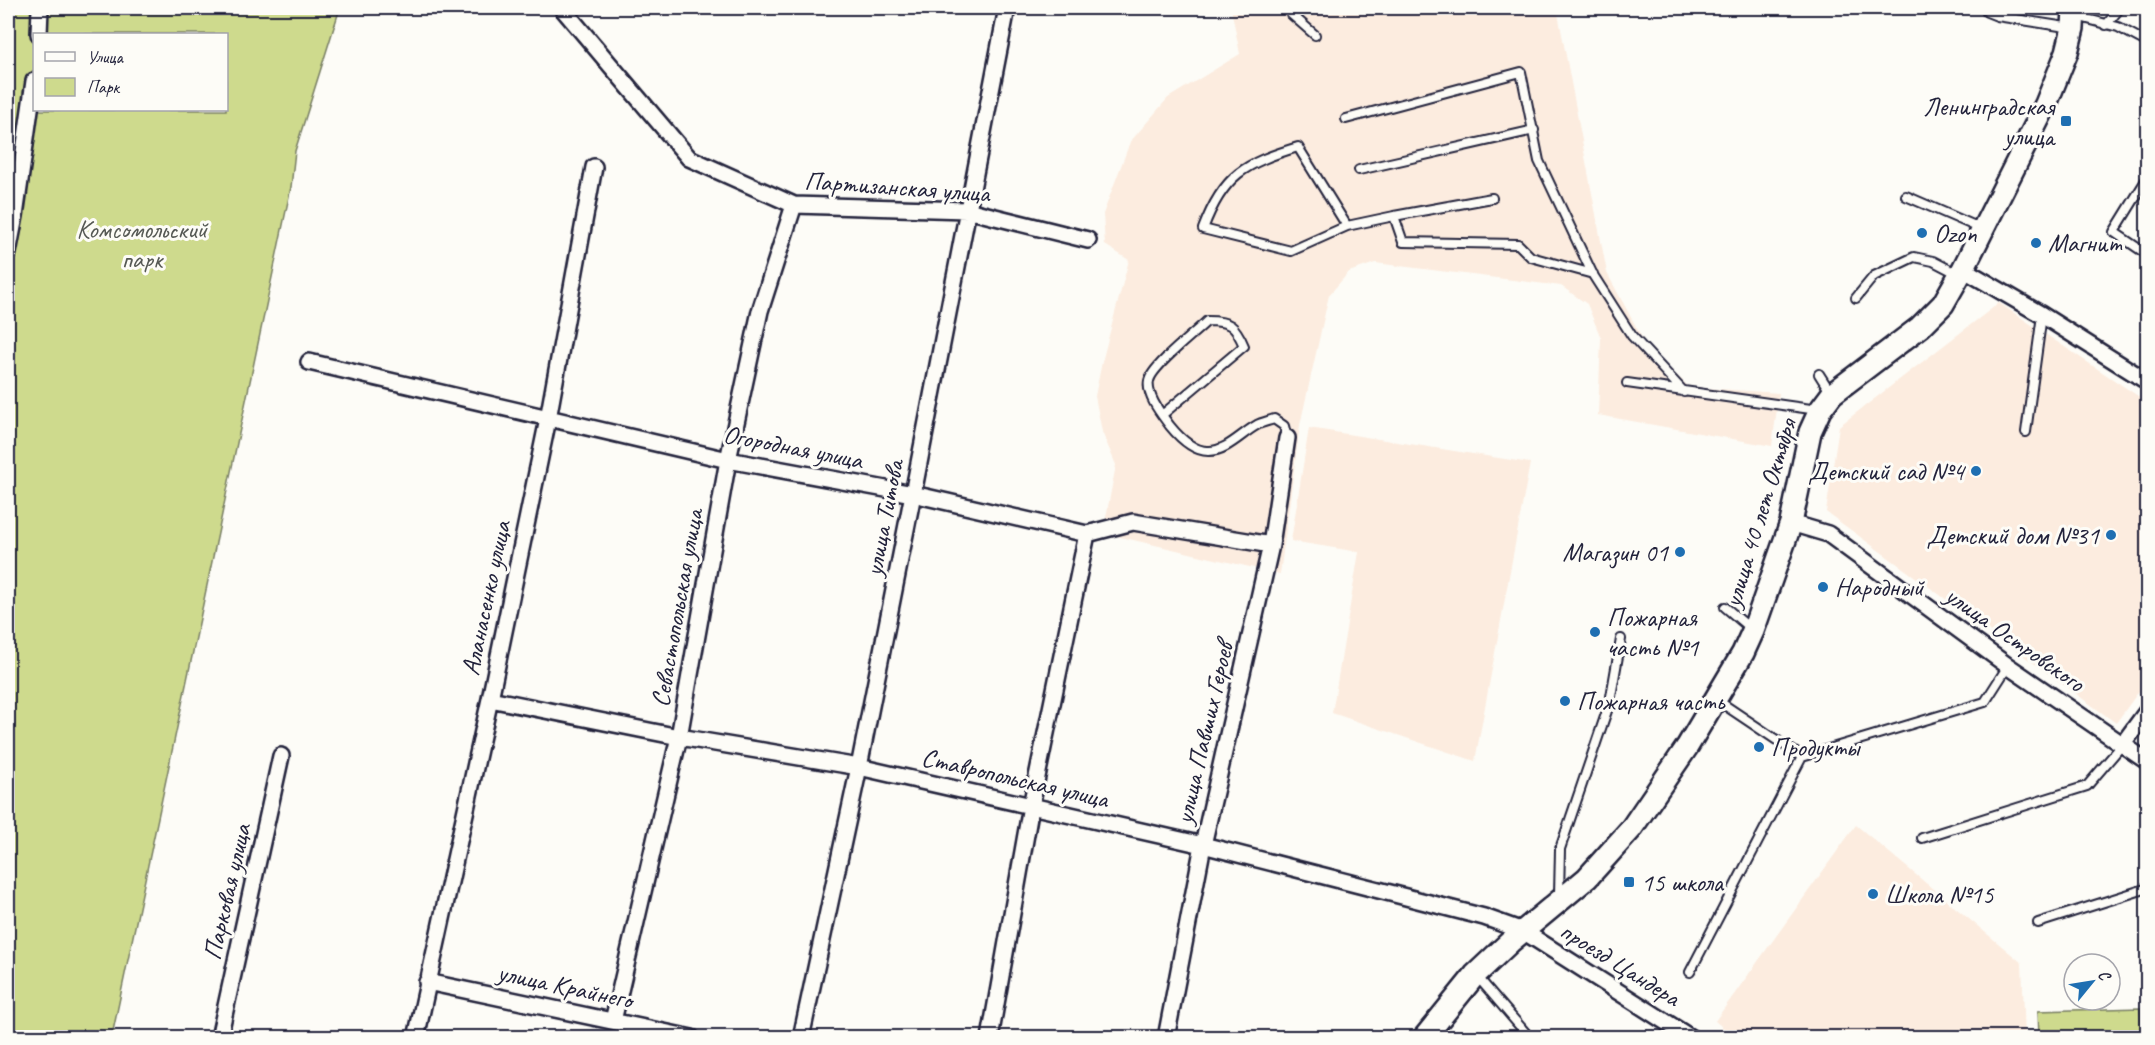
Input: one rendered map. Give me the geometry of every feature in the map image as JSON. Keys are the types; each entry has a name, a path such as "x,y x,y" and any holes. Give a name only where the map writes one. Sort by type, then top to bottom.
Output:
{"main road":[{"path":"1826,402 1920,327 1942,304 1961,272 2046,104 2067,52 2074,17"},
{"name":"улица 40 лет Октября","path":"1424,1038 1475,975 1523,931 1587,878 1631,829 1687,747 1743,653 1753,631 1791,523 1810,432 1826,402"}],"street":[{"path":"39,33 40,8"},
{"name":"Партизанская улица","path":"562,8 689,158 794,205 967,210 1088,240"},
{"name":"улица Титова","path":"801,1038 914,494 1007,8"},
{"path":"8,253 33,88"},
{"name":"Аланасенко улица","path":"416,1038 548,419 594,167"},
{"name":"Севастопольская улица","path":"613,1021 679,737 728,460 760,311 794,205"},
{"path":"1961,272 2042,315 2148,382"},
{"name":"Огородная улица","path":"309,362 728,460 914,494 1087,534 1133,522 1271,545"},
{"name":"улица Павших Героев","path":"1166,1038 1203,845 1271,545 1287,438"},
{"name":"улица Островского","path":"1791,523 1828,534 2008,666 2148,762"},
{"path":"990,1038 1031,806 1087,534"},
{"name":"Ставропольская улица","path":"490,699 679,737 859,767 1203,845 1484,917 1523,931"},
{"path":"2123,744 2148,710"},
{"name":"Парковая улица","path":"219,1038 281,756"},
{"name":"проезд Цандера","path":"1523,931 1691,1038"},
{"name":"улица Крайнего","path":"428,982 692,1038"}],"lane":[{"path":"1289,8 1291,14 1315,35"},
{"path":"1988,8 1987,12 1997,16 2074,17 2118,27 2148,43"},
{"path":"2106,25 2120,8"},
{"path":"1346,119 1521,72 1539,161 1593,274 1632,336 1684,392"},
{"path":"1359,170 1534,130"},
{"path":"1347,226 1298,147 1250,165 1227,182 1212,204 1203,228 1292,251 1347,226 1492,198"},
{"path":"2148,177 2114,232 2148,255"},
{"path":"1906,196 1983,229"},
{"path":"1394,216 1403,242 1518,244 1531,257 1593,274"},
{"path":"1856,298 1874,276 1914,257 1961,272"},
{"path":"2026,432 2042,315"},
{"path":"1162,415 1244,346 1238,331 1226,321 1207,321 1155,369 1149,382 1153,399 1162,415 1175,432 1193,447 1209,451 1222,448 1258,424 1274,419 1284,426 1287,438"},
{"path":"1627,383 1684,392 1826,402 1819,374"},
{"path":"1725,607 1753,631"},
{"path":"1559,902 1560,849 1610,702 1621,639"},
{"path":"1690,972 1802,757 1985,702 2008,666"},
{"path":"1716,699 1802,757"},
{"path":"1922,838 2087,786 2123,744"},
{"path":"2038,923 2148,888"},
{"path":"1475,975 1530,1038"}],"shaded area":[{"path":"1231,8 1557,8 1607,273 1647,347 1689,387 1779,393 1772,446 1598,415 1601,338 1587,304 1561,286 1375,263 1349,272 1329,295 1300,425 1280,574 1103,533 1116,465 1102,432 1095,396 1129,260 1105,245 1103,214 1130,142 1168,98 1240,54"},
{"name":"Детский сад №4","path":"1999,303 2147,402 2147,680 2116,723 1826,512 1839,426"},
{"path":"1309,428 1530,463 1475,761 1332,713 1359,552 1291,541"},
{"name":"Школа №15","path":"1856,825 2022,963 2025,1037 1734,1037 1715,1021"}],"green space":[{"name":"Комсомольский парк","path":"8,8 340,8 295,151 291,187 113,1031 119,1037 8,1037"},
{"path":"2140,1008 2142,1037 2039,1037 2038,1011 2122,1012 2122,1009"}],"place":[{"name":"Ленинградская улица","path":"2066,121"},
{"name":"Ozon","path":"1922,233"},
{"name":"Магнит","path":"2036,243"},
{"name":"Детский сад №4","path":"1976,471"},
{"name":"Детский дом №31","path":"2111,535"},
{"name":"Магазин 01","path":"1680,552"},
{"name":"Народный","path":"1823,587"},
{"name":"Пожарная часть №1","path":"1595,632"},
{"name":"Пожарная часть","path":"1565,701"},
{"name":"Продукты","path":"1759,747"},
{"name":"15 школа","path":"1629,882"},
{"name":"Школа №15","path":"1873,894"}]}
